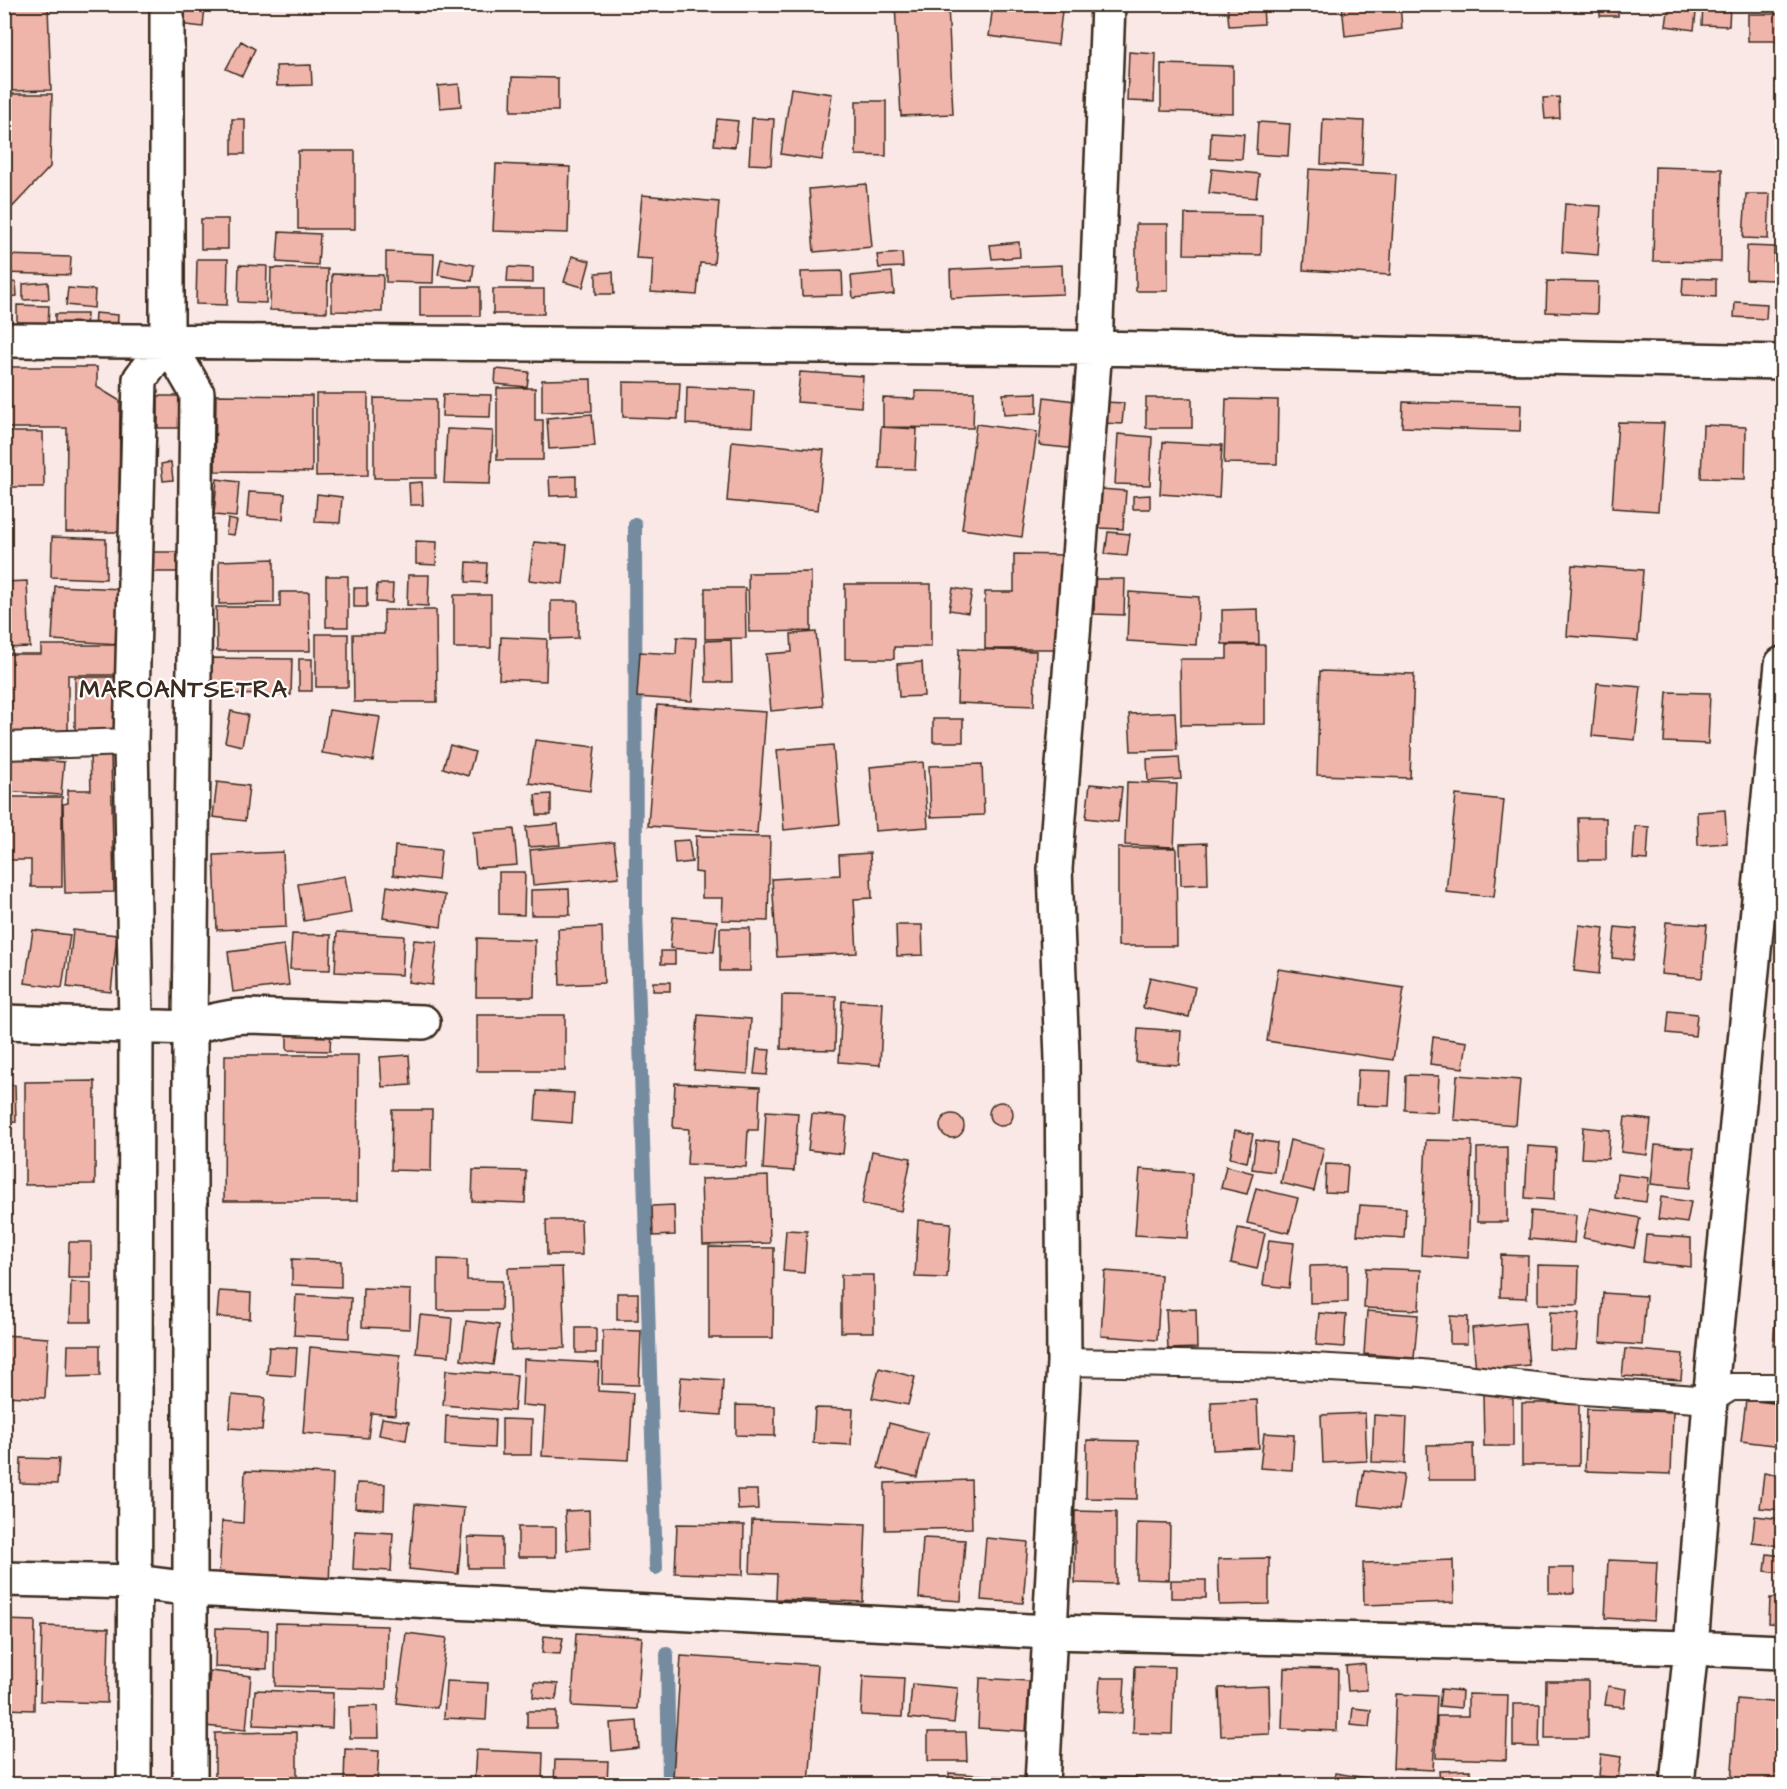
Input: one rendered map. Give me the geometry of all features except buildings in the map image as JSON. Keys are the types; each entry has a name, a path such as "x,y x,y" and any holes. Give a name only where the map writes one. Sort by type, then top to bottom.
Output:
{"street":[{"path":"168,4 167,341 197,393 190,1028 190,1785"},
{"path":"1042,1785 1064,1362 1062,1059 1054,869 1095,348 1108,4"},
{"path":"4,340 1095,348 1782,362"},
{"path":"134,1785 136,1025 131,742 140,379 167,341"},
{"path":"1677,1785 1692,1648 1710,1400 1782,664"},
{"path":"4,1022 190,1028 233,1016 423,1022"},
{"path":"4,1580 136,1582 191,1589 1050,1632 1782,1652"}],"lane":[{"path":"4,746 131,742"},
{"path":"1064,1362 1294,1366 1421,1372 1569,1390 1710,1400 1731,1387 1741,1385 1782,1387"}],"waterway":[{"path":"635,524 636,909 656,1568"},
{"path":"667,1654 669,1784"}],"district":[{"name":"MAROANTSETRA","path":"184,690"}]}
